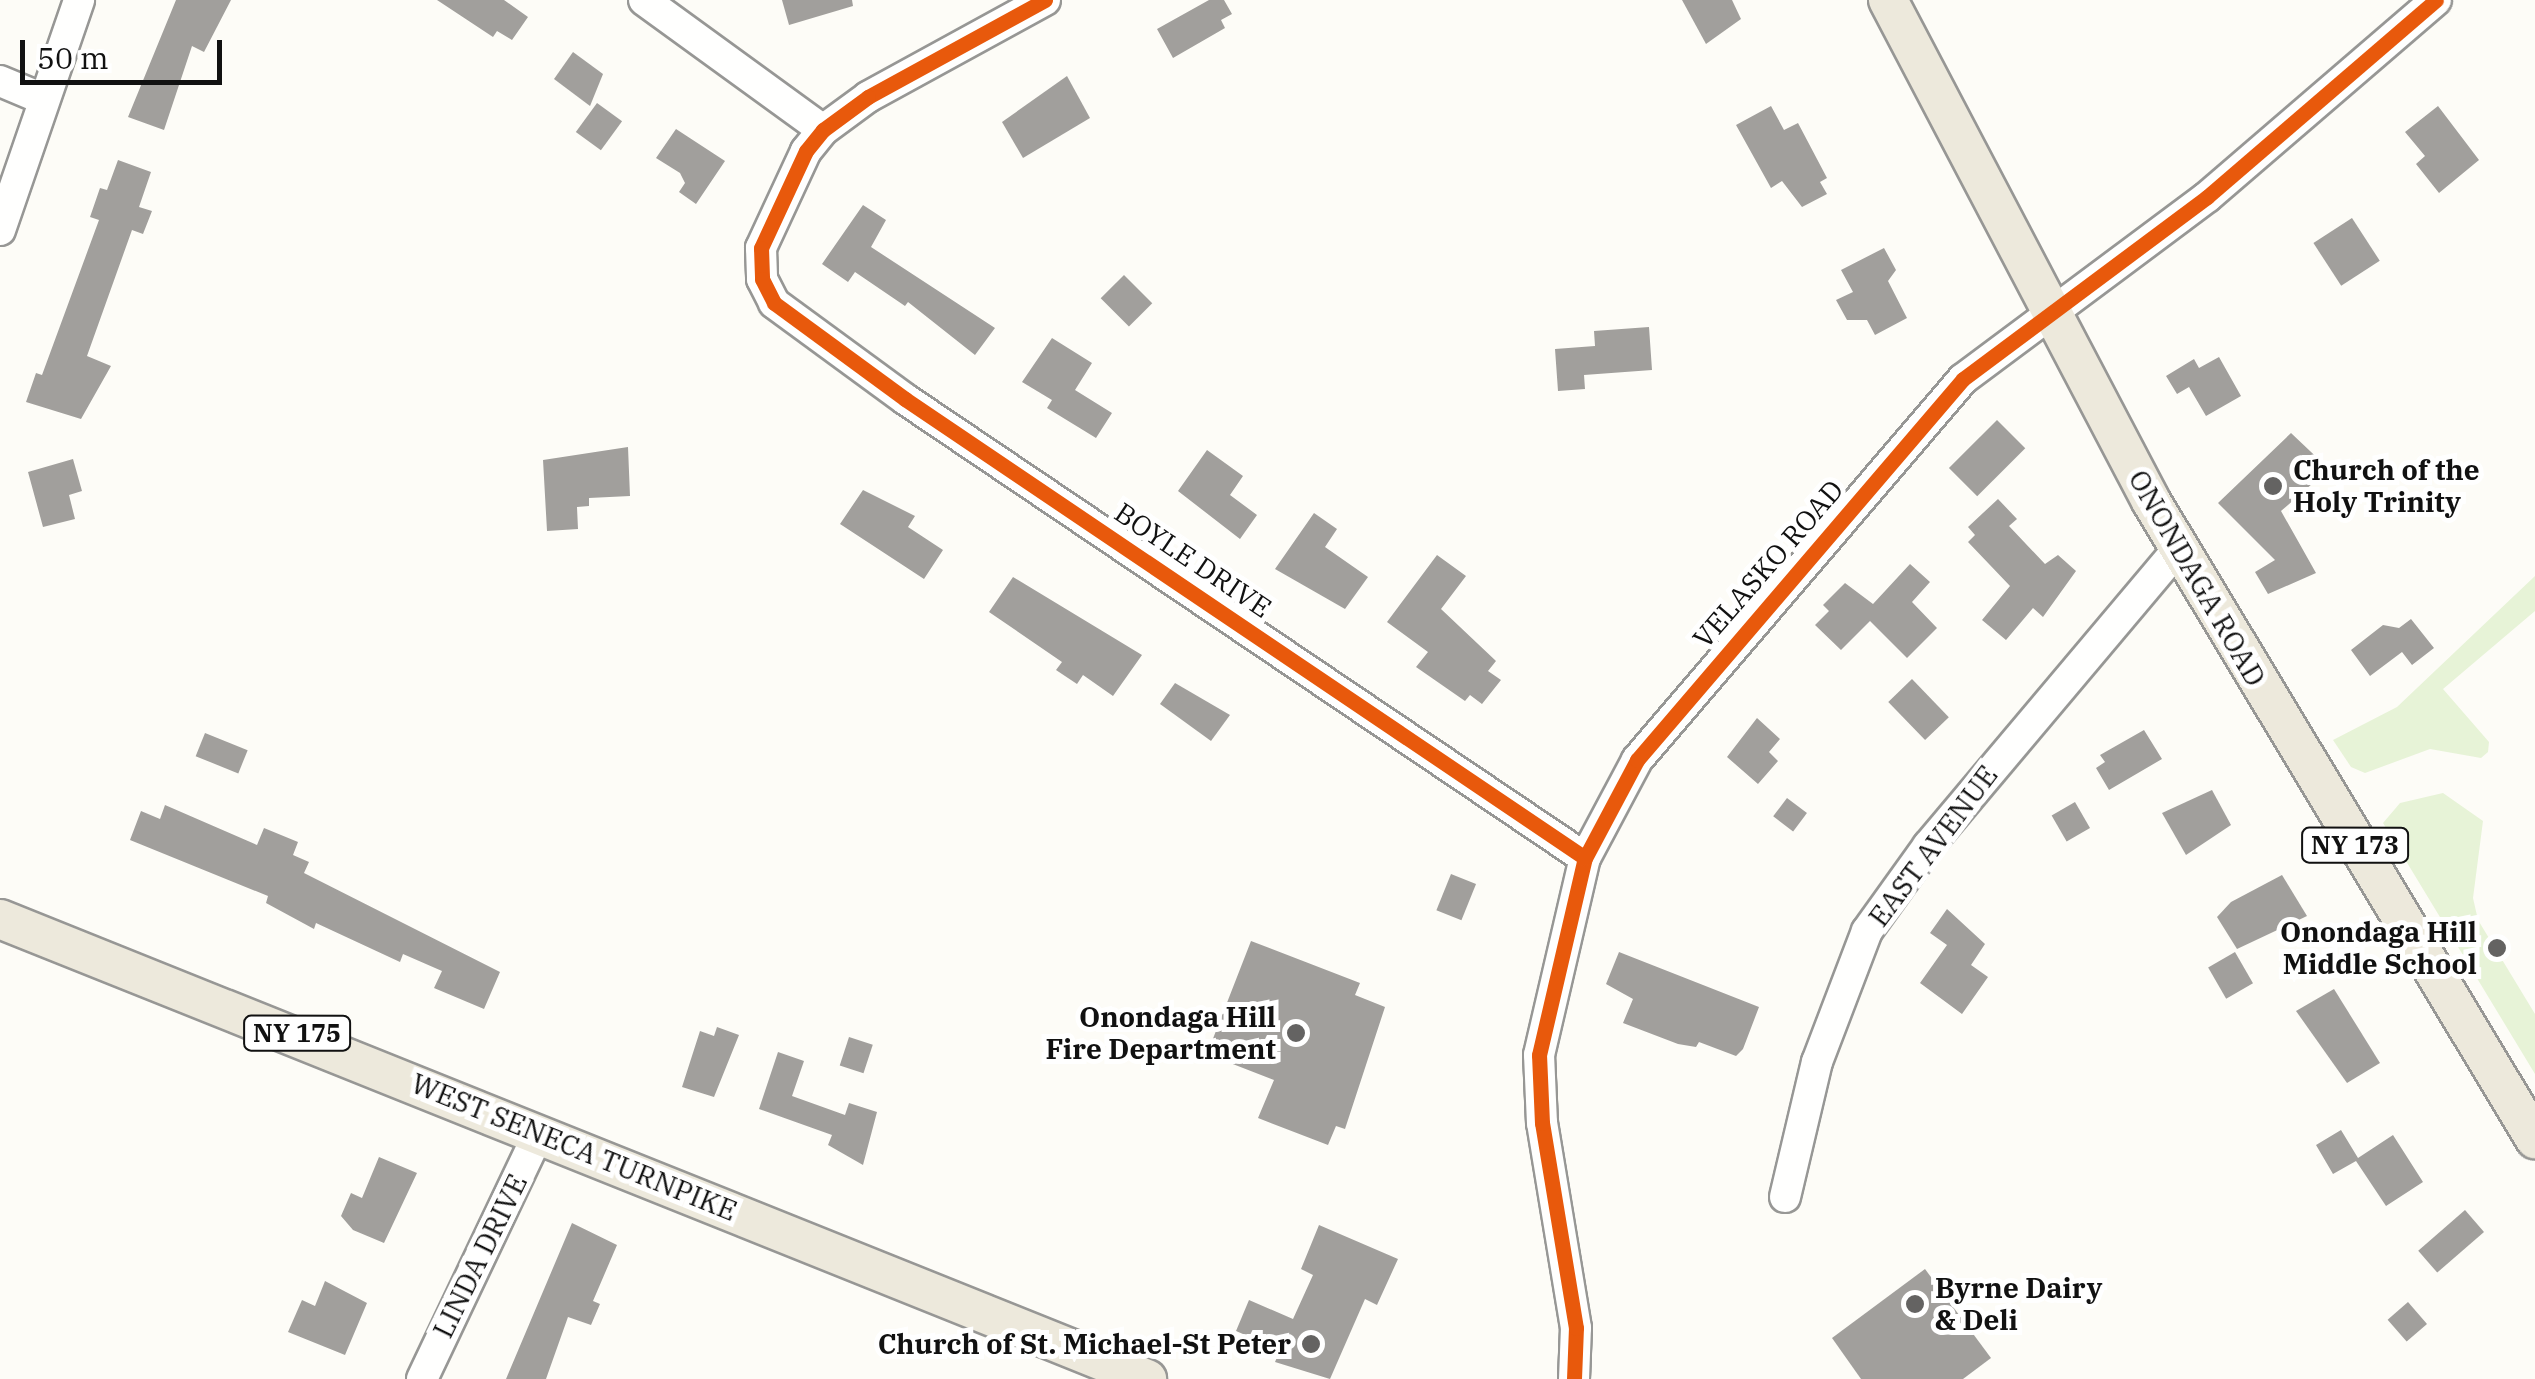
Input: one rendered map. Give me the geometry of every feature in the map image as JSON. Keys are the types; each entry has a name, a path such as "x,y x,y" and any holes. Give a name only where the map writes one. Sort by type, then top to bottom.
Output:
{"main road":[{"name":"ONONDAGA ROAD","path":"1888,0 2179,548 2535,1139"},
{"name":"WEST SENECA TURNPIKE","path":"0,918 1147,1379"}],"street":[{"path":"0,230 42,99 80,0"},
{"path":"644,0 824,130 868,96 1045,0"},
{"name":"VELASKO ROAD","path":"1574,1379 1576,1328 1542,1123 1538,1056 1585,858 1638,760 1727,649 1963,379 2055,316 2208,196 2436,0"},
{"path":"0,81 42,99"},
{"name":"BOYLE DRIVE","path":"824,130 806,151 761,248 762,280 774,303 905,400 1585,858"},
{"name":"EAST AVENUE","path":"1785,1197 1830,1018 1867,931 1928,846 2179,548"},
{"name":"LINDA DRIVE","path":"422,1379 538,1133"}],"green space":[{"path":"2535,576 2535,611 2443,689 2489,742 2488,752 2481,758 2430,749 2365,773 2351,767 2333,740 2397,707"},
{"path":"2443,793 2483,821 2473,898 2478,920 2535,1014 2535,1074 2383,823 2400,803"}],"building":[{"path":"176,0 231,0 204,52 192,46 164,130 128,117"},
{"path":"437,0 504,0 528,17 512,40 497,31 493,37"},
{"path":"782,0 852,0 853,6 789,25"},
{"path":"1209,0 1224,0 1232,14 1221,20 1225,28 1173,58 1157,29"},
{"path":"1682,0 1732,0 1741,19 1706,44"},
{"path":"573,52 603,74 590,106 554,79"},
{"path":"1067,76 1090,118 1023,158 1002,122"},
{"path":"597,103 622,121 601,150 576,132"},
{"path":"1771,106 1784,130 1798,123 1827,178 1820,182 1827,194 1802,207 1782,181 1771,188 1736,125"},
{"path":"2438,106 2479,160 2439,193 2416,164 2425,156 2405,132"},
{"path":"676,129 725,161 696,204 679,192 685,183 680,173 656,158"},
{"path":"118,160 151,172 139,207 152,211 143,234 132,230 87,356 111,366 81,419 26,402 36,373 42,375 99,220 90,217 100,188 107,190"},
{"path":"863,205 886,220 871,247 995,328 975,355 908,302 905,306 855,272 848,282 822,264"},
{"path":"2352,218 2380,261 2341,286 2313,243"},
{"path":"1884,248 1896,270 1888,281 1907,318 1875,335 1867,320 1847,320 1836,300 1853,292 1841,270"},
{"path":"1124,275 1152,303 1129,327 1101,298"},
{"path":"1649,327 1652,370 1584,375 1585,389 1558,391 1555,349 1595,346 1594,331"},
{"path":"1052,338 1092,363 1075,390 1112,413 1096,438 1047,408 1052,400 1022,382"},
{"path":"2219,357 2241,396 2206,416 2189,387 2177,394 2166,376 2194,359 2199,368"},
{"path":"1997,420 2025,448 1977,496 1949,468"},
{"name":"Church of the Holy Trinity","path":"2291,433 2329,469 2281,511 2316,573 2268,594 2255,572 2275,560 2218,503"},
{"path":"628,447 630,496 589,498 589,506 577,507 578,529 547,531 543,460"},
{"path":"1207,450 1243,476 1230,495 1257,515 1240,539 1178,491"},
{"path":"73,459 82,491 69,495 75,519 43,527 28,472"},
{"path":"863,490 915,516 908,527 943,550 924,579 840,524"},
{"path":"1998,499 2017,519 2009,526 2045,564 2058,555 2076,571 2043,617 2033,608 2006,640 1982,620 2010,586 1968,542 1975,535 1968,527"},
{"path":"1314,513 1337,529 1325,547 1368,577 1345,609 1275,569"},
{"path":"1437,555 1466,576 1441,609 1496,661 1488,671 1501,680 1482,704 1470,695 1465,701 1416,667 1428,652 1387,622"},
{"path":"1910,564 1930,582 1912,602 1937,628 1907,658 1870,621 1841,650 1815,625 1829,611 1823,605 1845,583 1873,604"},
{"path":"1013,577 1142,655 1113,696 1083,675 1077,684 1056,670 1062,662 989,612"},
{"path":"2411,619 2434,648 2412,665 2402,652 2370,676 2351,650 2383,625 2399,628"},
{"path":"1912,679 1949,717 1925,740 1888,702"},
{"path":"1175,683 1230,715 1211,741 1160,704"},
{"path":"1757,718 1780,739 1769,752 1778,761 1758,784 1727,757"},
{"path":"2144,730 2162,759 2109,790 2096,768 2105,762 2100,755"},
{"path":"205,733 248,750 238,773 196,756"},
{"path":"2212,790 2231,825 2186,855 2162,813"},
{"path":"1787,798 1807,813 1793,831 1773,816"},
{"path":"2075,802 2090,828 2067,841 2052,816"},
{"path":"165,805 257,845 264,828 298,842 293,855 309,862 304,873 500,972 484,1009 434,988 442,971 403,954 400,962 316,923 314,929 266,903 268,896 130,840 141,811 160,819"},
{"path":"1451,874 1476,884 1461,920 1436,910"},
{"path":"2282,875 2307,916 2237,949 2217,917 2231,902"},
{"path":"1947,909 1985,944 1971,965 1988,977 1962,1014 1920,983 1947,945 1930,933"},
{"path":"1251,941 1360,983 1355,995 1385,1007 1345,1129 1336,1126 1328,1145 1258,1118 1274,1080 1207,1054"},
{"path":"1619,952 1759,1007 1743,1049 1736,1056 1699,1042 1696,1047 1678,1044 1623,1023 1633,999 1606,984"},
{"path":"2235,952 2253,983 2226,999 2208,968"},
{"path":"2334,989 2380,1063 2347,1083 2296,1011"},
{"path":"717,1027 739,1035 714,1097 682,1087 700,1031 714,1036"},
{"path":"849,1037 873,1045 864,1073 840,1066"},
{"path":"778,1052 804,1061 792,1096 845,1115 849,1103 877,1112 863,1165 828,1145 832,1135 759,1109"},
{"path":"2341,1130 2358,1158 2393,1135 2423,1182 2386,1206 2356,1161 2333,1174 2316,1145"},
{"path":"379,1157 417,1173 384,1243 353,1230 341,1216 351,1193 362,1198"},
{"path":"2465,1210 2484,1232 2437,1273 2418,1251"},
{"path":"572,1223 617,1245 593,1301 600,1304 591,1325 568,1317 546,1379 506,1379"},
{"path":"1319,1225 1398,1259 1377,1305 1365,1299 1330,1379 1275,1362 1280,1350 1236,1331 1249,1300 1293,1319 1313,1275 1301,1269"},
{"name":"Byrne Dairy & Deli","path":"1925,1269 1991,1358 1963,1379 1861,1379 1832,1338"},
{"path":"325,1281 367,1303 345,1355 288,1332 302,1300 315,1306"},
{"path":"2408,1302 2427,1324 2407,1342 2388,1320"}],"cycle path":[{"path":"1045,0 868,97 823,130 806,151 761,248 762,279 774,303 905,399 1585,858"},
{"path":"1574,1379 1576,1328 1542,1123 1539,1055 1585,858 1637,760 1963,379 2207,197 2436,0"}],"place":[{"name":"Church of the Holy Trinity","path":"2273,486"},
{"name":"Onondaga Hill Middle School","path":"2497,948"},
{"name":"Onondaga Hill Fire Department","path":"1296,1033"},
{"name":"Byrne Dairy & Deli","path":"1915,1304"},
{"name":"Church of St. Michael-St Peter","path":"1311,1344"}]}
